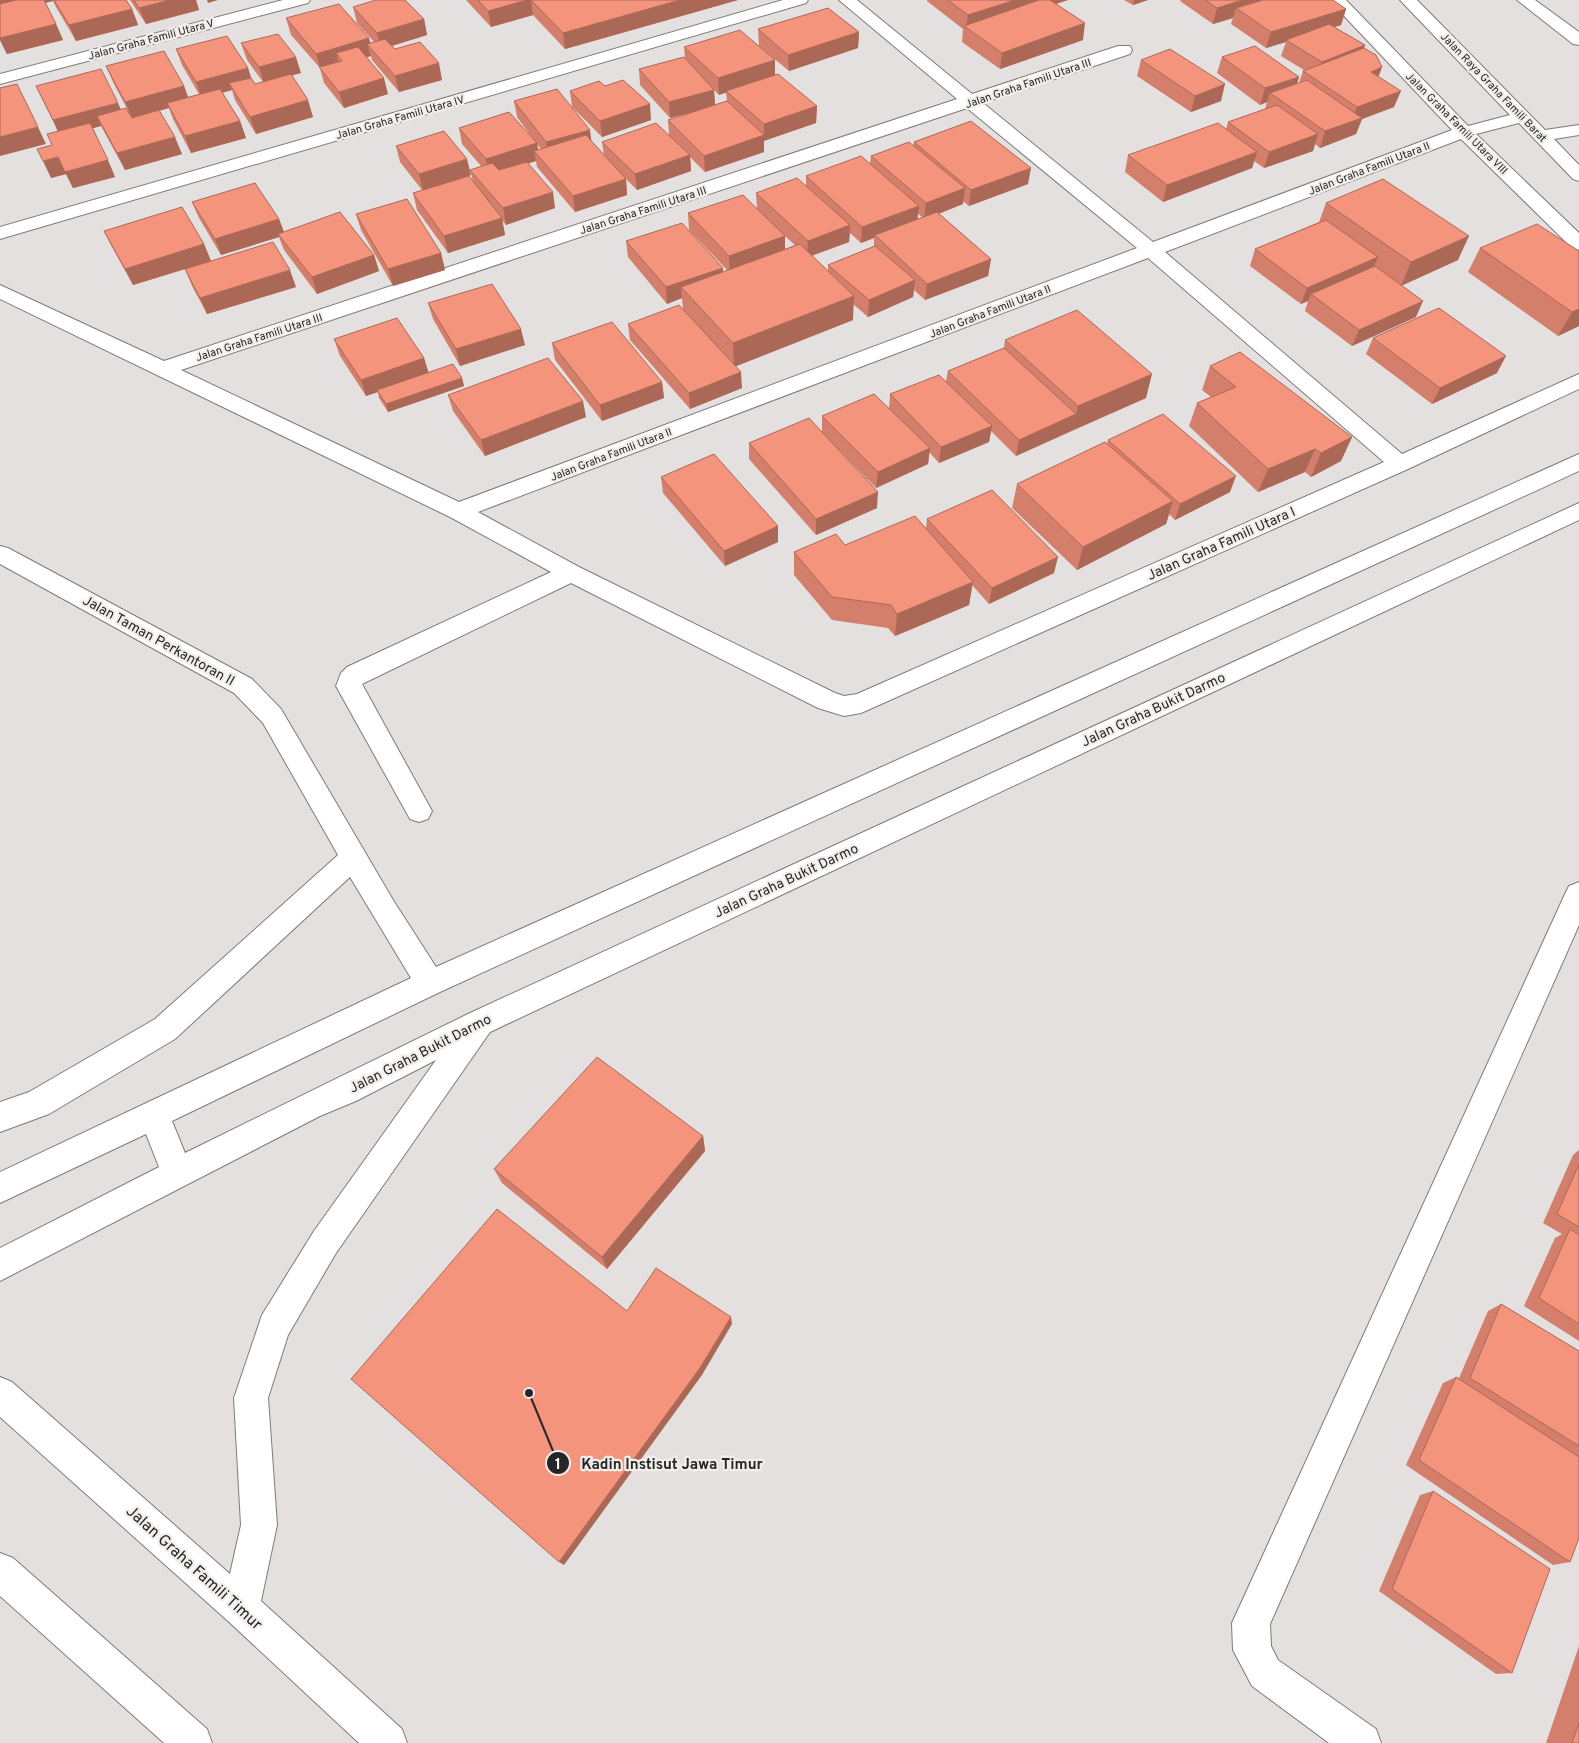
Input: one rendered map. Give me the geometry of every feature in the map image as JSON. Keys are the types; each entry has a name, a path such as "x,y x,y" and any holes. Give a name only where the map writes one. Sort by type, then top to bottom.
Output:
{"street":[{"name":"Jalan Graha Famili Utara V","path":"0,79 302,0"},
{"name":"Jalan Graha Famili Utara IV","path":"0,234 800,0"},
{"path":"847,0 1151,250 1400,464"},
{"name":"Jalan Graha Famili Utara VIII","path":"1337,0 1464,132 1579,244"},
{"name":"Jalan Raya Graha Famili Barat","path":"1408,0 1579,175"},
{"path":"1526,0 1579,40"},
{"name":"Jalan Graha Famili Utara III","path":"162,369 972,102 1124,50"},
{"name":"Jalan Graha Famili Utara II","path":"458,511 1464,132 1523,118"},
{"path":"1541,136 1579,130"},
{"path":"0,292 458,511 570,573"},
{"name":"Jalan Graha Famili Utara I","path":"570,573 827,701 844,706 861,703 1400,464 1579,381"},
{"path":"0,1188 430,984 1579,462"},
{"name":"Jalan Graha Bukit Darmo","path":"0,1265 309,1106 345,1091 480,1022 1579,511"},
{"name":"Jalan Taman Perkantoran II","path":"0,554 243,686 272,716 383,909 430,984"},
{"path":"419,811 350,686 350,680 356,674 570,573"},
{"path":"0,1116 38,1104 166,1029 354,857"},
{"path":"1362,1743 1265,1673 1252,1650 1251,1623 1579,894"},
{"path":"241,1608 259,1525 251,1398 274,1327 325,1242 480,1022"},
{"path":"154,1114 177,1173"},
{"name":"Jalan Graha Famili Timur","path":"0,1394 241,1608 388,1743"},
{"path":"0,1571 193,1743"}],"building":[{"path":"16,0 44,0 56,24 0,38 0,4"},
{"path":"54,0 126,0 132,9 69,25"},
{"path":"134,0 170,0 139,8"},
{"path":"376,0 405,0 424,19 377,33 353,7"},
{"path":"478,0 527,0 488,11"},
{"path":"531,0 680,0 563,33"},
{"path":"948,0 1015,0 968,15"},
{"path":"1039,0 1050,0 1085,23 1002,53 964,26"},
{"path":"1205,0 1243,0 1217,8"},
{"path":"1263,0 1333,0 1346,9 1271,32 1236,8"},
{"path":"339,4 369,38 316,54 286,18"},
{"path":"828,8 859,32 788,55 758,29"},
{"path":"1329,24 1365,45 1322,62 1286,40"},
{"path":"740,30 775,60 718,78 684,47"},
{"path":"278,34 296,57 259,67 241,43"},
{"path":"227,36 248,68 196,82 176,49"},
{"path":"385,39 395,49 420,42 439,63 395,76 367,44"},
{"path":"1255,46 1299,77 1265,88 1222,57"},
{"path":"358,47 384,78 339,92 319,67 342,61 336,53"},
{"path":"1364,48 1376,55 1382,67 1371,72 1401,91 1357,107 1303,71"},
{"path":"1170,49 1225,84 1195,96 1141,60"},
{"path":"164,51 184,86 125,102 106,66"},
{"path":"684,57 714,90 669,102 639,69"},
{"path":"101,69 118,103 53,120 36,86"},
{"path":"291,74 308,100 250,117 229,83 251,78 255,84"},
{"path":"778,74 817,106 764,124 726,91"},
{"path":"623,80 650,104 600,121 570,91 599,81 605,86"},
{"path":"1307,80 1362,118 1325,131 1270,93"},
{"path":"17,84 38,127 0,137 0,88"},
{"path":"220,89 240,121 185,136 167,103"},
{"path":"557,89 590,130 546,142 514,101"},
{"path":"727,101 764,135 704,156 668,120"},
{"path":"1277,105 1318,134 1269,152 1228,122"},
{"path":"126,108 132,118 159,110 175,137 117,153 97,116"},
{"path":"509,112 537,143 486,159 459,128"},
{"path":"971,121 1031,168 971,190 914,142"},
{"path":"90,123 108,160 65,172 58,157 43,161 37,149 52,145 47,134"},
{"path":"656,123 690,155 635,174 602,142"},
{"path":"1218,123 1257,152 1167,185 1128,155"},
{"path":"444,131 467,159 419,174 396,146"},
{"path":"586,135 626,179 573,196 534,151"},
{"path":"909,142 965,188 926,203 871,156"},
{"path":"861,156 919,206 862,227 806,176"},
{"path":"527,162 553,192 503,208 470,170 492,163 499,170"},
{"path":"469,176 502,218 444,236 413,193"},
{"path":"797,178 850,225 808,241 756,193"},
{"path":"1383,179 1469,236 1411,262 1326,203"},
{"path":"255,183 279,219 215,239 192,202"},
{"path":"743,195 785,236 729,256 688,213"},
{"path":"407,199 441,253 388,269 356,214"},
{"path":"182,207 204,244 125,269 104,231"},
{"path":"340,212 374,255 312,277 278,234"},
{"path":"937,212 991,259 927,284 875,235"},
{"path":"1326,220 1378,257 1307,288 1255,249"},
{"path":"682,223 723,268 666,287 626,241"},
{"path":"1537,224 1579,251 1579,309 1572,312 1480,248"},
{"path":"273,242 290,270 200,298 185,269"},
{"path":"800,244 854,296 733,343 681,287"},
{"path":"875,246 915,280 869,300 828,265"},
{"path":"1375,266 1423,301 1359,330 1311,294"},
{"path":"492,284 521,329 456,349 428,303"},
{"path":"679,305 741,372 689,393 628,324"},
{"path":"1439,308 1506,356 1440,388 1373,338"},
{"path":"1077,310 1152,374 1078,406 1005,340"},
{"path":"397,318 424,358 361,380 334,339"},
{"path":"612,322 662,382 600,405 552,343"},
{"path":"1004,348 1076,414 1019,440 948,371"},
{"path":"1240,352 1352,437 1321,453 1315,449 1268,469 1197,403 1236,387 1210,366"},
{"path":"548,358 583,401 481,440 448,395"},
{"path":"453,364 462,378 386,404 377,390"},
{"path":"939,375 992,426 941,447 890,394"},
{"path":"874,394 930,448 878,472 822,416"},
{"path":"1163,414 1236,476 1180,504 1108,440"},
{"path":"809,418 878,492 816,519 749,443"},
{"path":"1105,442 1173,501 1083,547 1017,484"},
{"path":"714,454 778,526 724,551 661,477"},
{"path":"992,490 1058,557 992,588 927,519"},
{"path":"915,516 973,582 897,614 891,605 832,597 794,552 836,534 845,545"},
{"path":"597,1057 703,1136 602,1257 494,1169"},
{"path":"1579,1164 1579,1227 1557,1214"},
{"path":"497,1209 627,1311 656,1268 731,1317 700,1368 559,1562 351,1379"},
{"path":"1570,1229 1579,1235 1579,1324 1539,1298"},
{"path":"1501,1304 1579,1351 1579,1446 1470,1378"},
{"path":"1456,1377 1579,1457 1579,1538 1570,1562 1419,1460"},
{"path":"1433,1491 1550,1569 1512,1673 1392,1589"},
{"path":"1579,1723 1579,1743 1572,1743"}],"place":[{"name":"Kadin Instisut Jawa Timur","path":"529,1393"}]}
